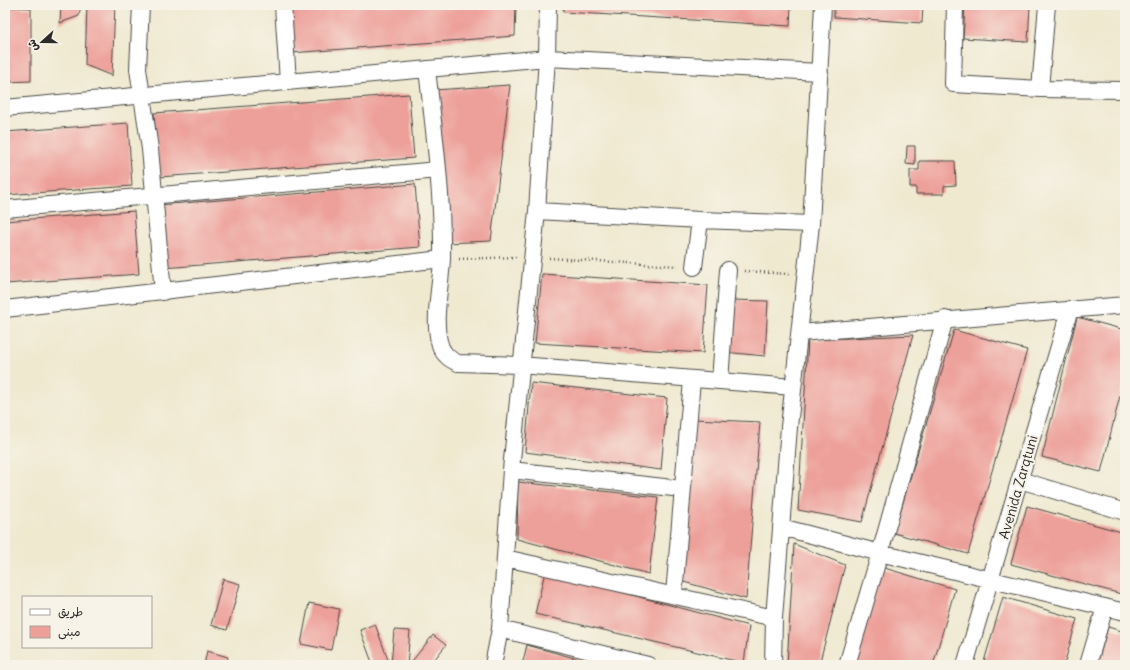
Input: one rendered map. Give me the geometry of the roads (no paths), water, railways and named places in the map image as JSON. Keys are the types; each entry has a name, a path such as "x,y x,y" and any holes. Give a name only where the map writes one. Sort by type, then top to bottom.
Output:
{"street":[{"path":"141,5 138,69 144,95 163,292"},
{"path":"283,5 288,82"},
{"path":"493,665 500,629 510,470 537,211 547,58 548,5"},
{"path":"773,665 774,618 793,387 811,224 823,5"},
{"path":"955,5 953,84 1040,89 1125,90"},
{"path":"1040,89 1048,5"},
{"path":"5,108 547,58 820,72"},
{"path":"427,69 438,170 442,259 437,327 439,342 449,359 458,363 520,365 793,387"},
{"path":"5,209 438,170"},
{"path":"537,211 700,220 811,224"},
{"path":"694,267 700,220"},
{"path":"5,309 442,259"},
{"path":"720,381 728,270"},
{"path":"800,333 945,319 1125,305"},
{"name":"Avenida Zarqtuni","path":"965,665 1070,309"},
{"path":"847,665 880,553 945,319"},
{"path":"674,595 692,380"},
{"path":"510,470 682,489"},
{"path":"1020,480 1125,512"},
{"path":"781,527 880,553 991,578 1125,612"},
{"path":"505,558 774,618"},
{"path":"1088,665 1105,607"},
{"path":"500,629 648,665"}]}
